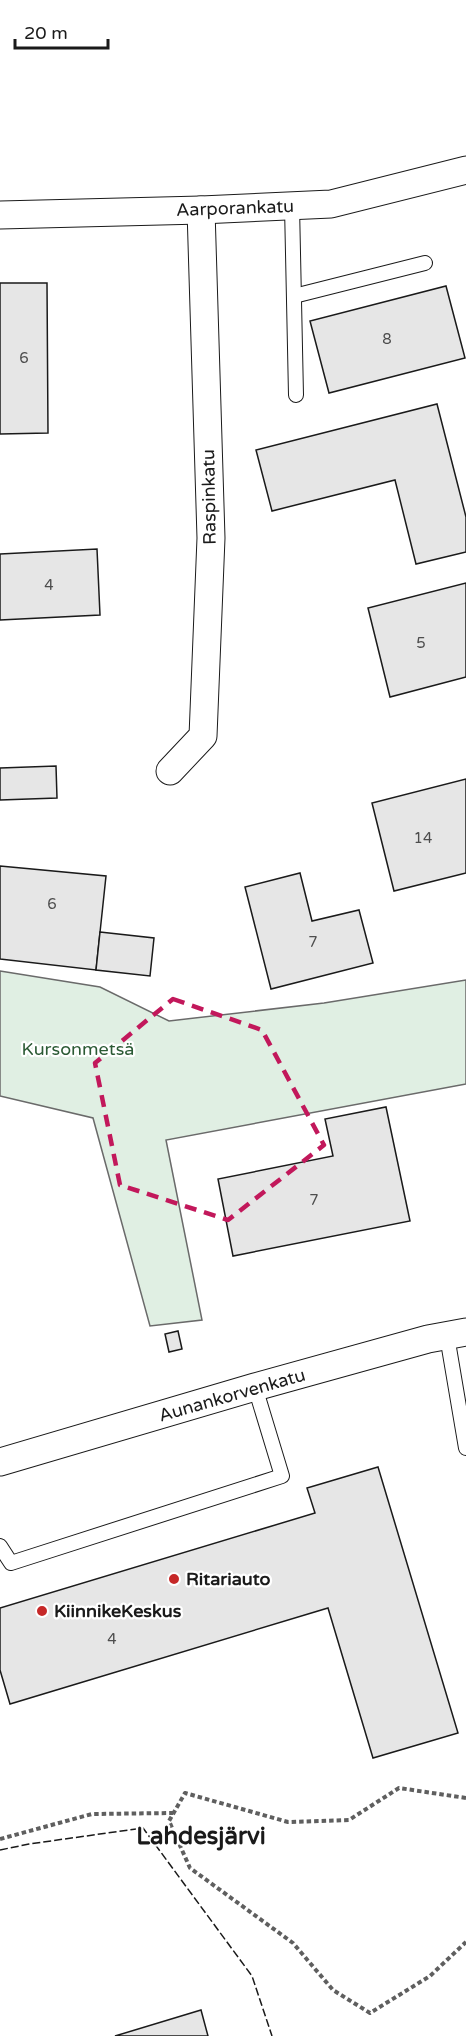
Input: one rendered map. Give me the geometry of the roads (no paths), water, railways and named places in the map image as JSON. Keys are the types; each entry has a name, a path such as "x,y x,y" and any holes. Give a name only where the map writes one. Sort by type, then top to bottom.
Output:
{"street":[{"name":"Aarporankatu","path":"0,214 201,210 331,204 466,170"},
{"name":"Raspinkatu","path":"170,771 203,736 211,538 201,210"},
{"name":"Aunankorvenkatu","path":"0,1462 255,1388 456,1334"}],"lane":[{"path":"292,206 296,395"},
{"path":"294,296 424,263"},
{"path":"456,1334 466,1448"},
{"path":"0,1546 11,1563 282,1476 255,1388"}],"place":[{"name":"Ritariauto","path":"174,1579"},
{"name":"KiinnikeKeskus","path":"42,1611"}],"district":[{"name":"Lahdesjärvi","path":"201,1836"}],"park label":[{"name":"Kursonmetsä","path":"78,1049"}]}
